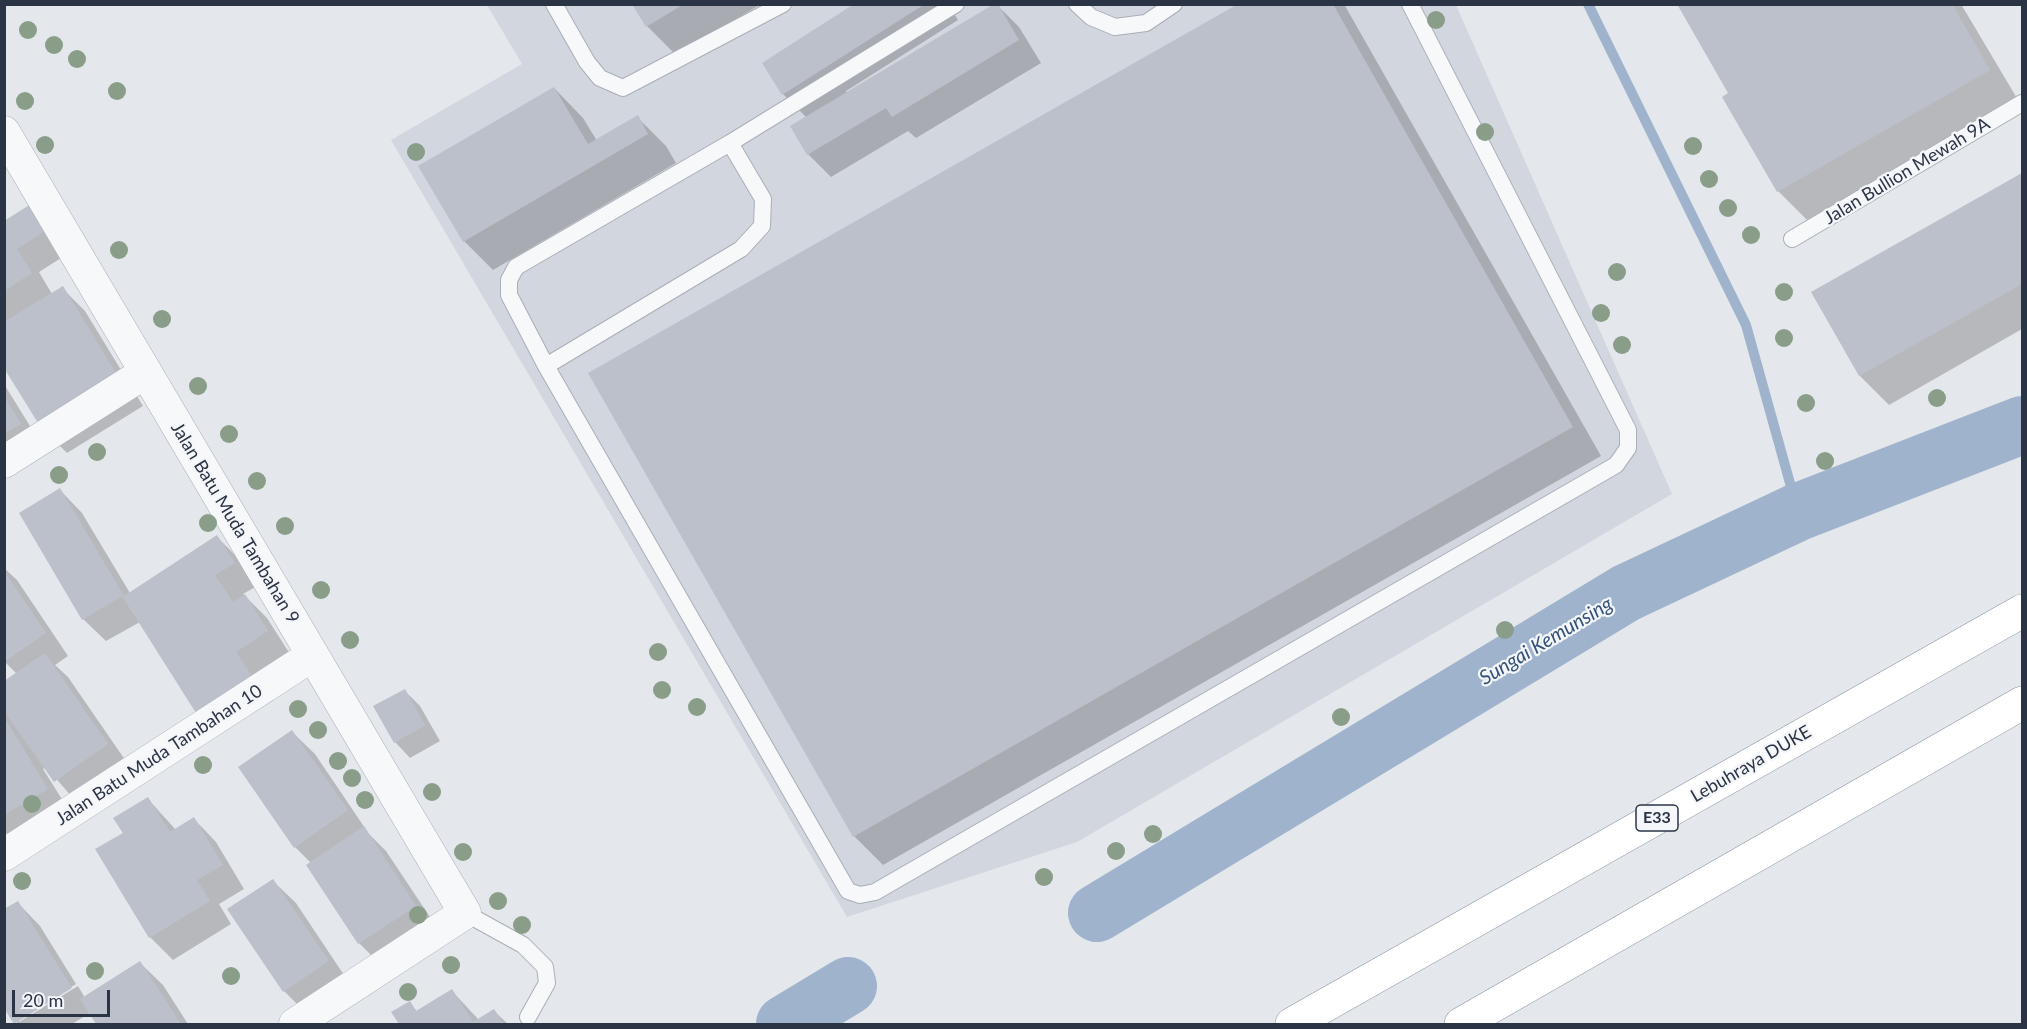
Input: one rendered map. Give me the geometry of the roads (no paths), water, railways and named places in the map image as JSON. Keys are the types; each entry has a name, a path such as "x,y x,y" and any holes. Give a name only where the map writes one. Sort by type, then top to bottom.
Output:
{"highway":[{"name":"Lebuhraya DUKE","path":"1292,1024 2022,610"},
{"path":"1461,1024 2022,703"}],"street":[{"name":"Jalan Batu Muda Tambahan 9","path":"4,132 465,913"},
{"path":"4,462 146,372"},
{"name":"Jalan Batu Muda Tambahan 10","path":"4,855 313,656"},
{"path":"295,1024 465,913"}],"lane":[{"path":"554,4 587,62 600,78 623,88 783,4"},
{"path":"956,4 730,143 516,267 508,280 508,295 546,366 848,891 860,895 875,892 1616,465 1628,448 1628,430 1410,4"},
{"path":"1077,4 1092,17 1115,27 1146,23 1174,4"},
{"name":"Jalan Bullion Mewah 9A","path":"1792,239 2022,102"},
{"path":"546,366 741,249 762,226 763,199 730,143"},
{"path":"465,913 523,945 545,967 548,983 528,1017"}],"waterway":[{"path":"1588,4 1746,325 1798,512"},
{"name":"Sungai Kemunsing","path":"1097,913 1626,593 1798,512 2022,425"},
{"name":"Sungai Kemunsing","path":"785,1024 848,986"}]}
